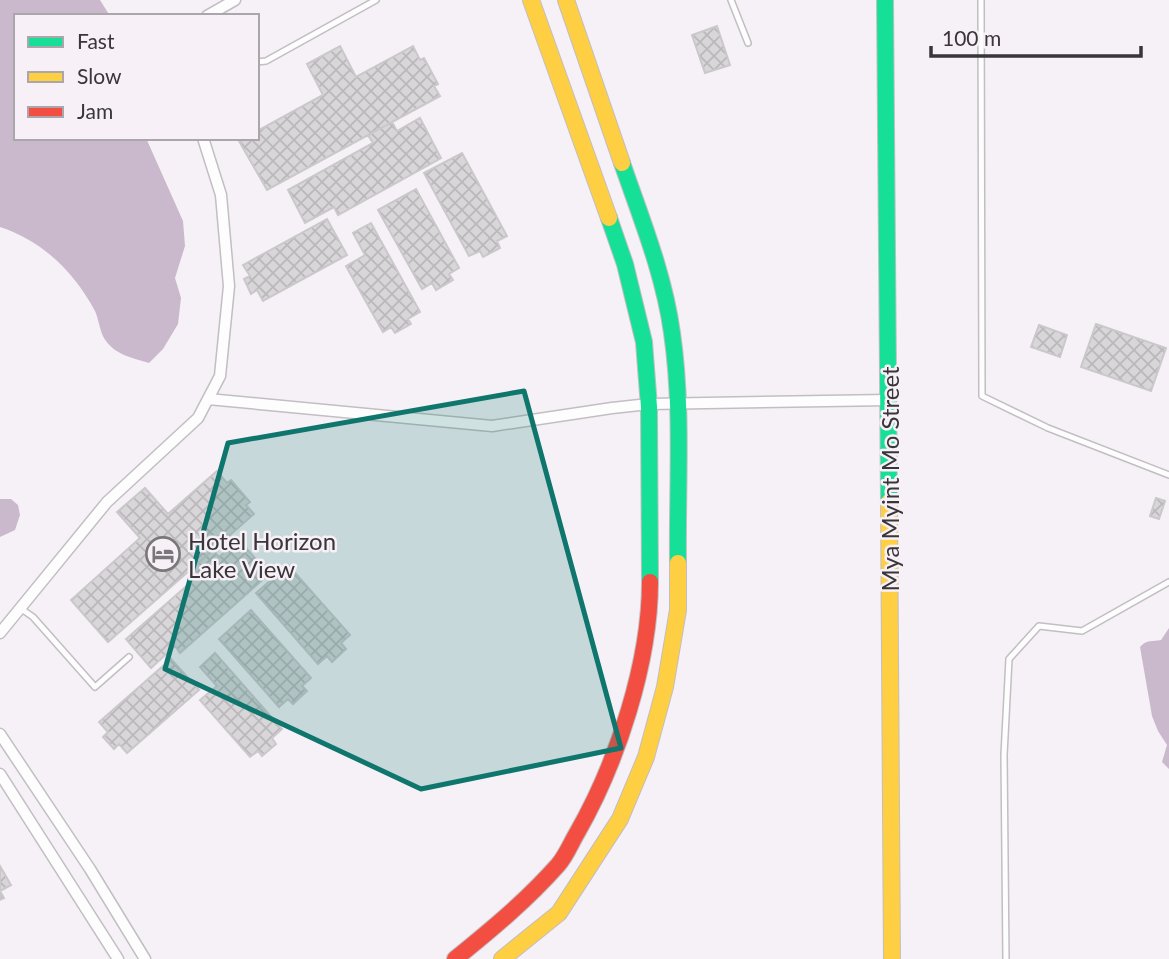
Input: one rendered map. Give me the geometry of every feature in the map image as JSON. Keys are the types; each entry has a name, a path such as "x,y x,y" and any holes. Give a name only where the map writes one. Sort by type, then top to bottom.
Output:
{"main road":[{"path":"455,959 499,923 560,863 591,809 617,747 636,685 650,606 649,404 644,342 625,264 531,0"},
{"path":"502,959 559,913 620,819 646,757 665,687 678,610 677,404 672,332 653,252 566,0"},
{"name":"Mya Myint Mo Street","path":"885,0 892,959"}],"street":[{"path":"214,14 235,0"},
{"path":"0,633 107,502 198,418 220,376 229,286 220,195 205,140"},
{"path":"208,399 492,426 649,404 888,400"},
{"path":"0,734 90,869 145,959"},
{"path":"0,774 118,959"},
{"path":"70,881 90,869"}],"lane":[{"path":"259,62 266,61 376,0"},
{"path":"731,0 748,43"},
{"path":"981,0 982,396 1048,428 1169,475"},
{"path":"1006,959 1004,755 1009,659 1039,626 1082,631 1169,582"},
{"path":"20,608 33,617 95,687 129,657"}],"highlighted area":[{"path":"524,391 621,748 421,789 165,669 228,443"}],"shaded area":[{"path":"0,0 100,0 109,14 14,14 14,140 147,140 183,221 185,246 175,278 181,298 178,324 163,349 149,363 115,350 102,335 95,311 87,297 67,271 43,249 0,227"},
{"path":"0,499 11,499 18,505 20,515 15,530 0,537"},
{"path":"1169,628 1169,769 1162,762 1167,745 1152,716 1140,647 1147,642 1161,640"}],"building":[{"path":"717,26 730,65 705,73 692,35"},
{"path":"340,46 356,77 413,46 420,60 424,58 438,84 434,86 440,96 267,190 239,141 259,140 259,130 323,95 307,64"},
{"path":"420,118 441,158 338,215 334,207 305,223 288,190 373,143 368,135 392,122 397,131"},
{"path":"462,153 507,236 497,241 500,248 483,257 480,251 469,256 424,173"},
{"path":"416,189 459,268 449,274 453,280 436,290 432,283 422,289 378,210"},
{"path":"327,219 347,255 263,301 257,290 251,294 244,279 250,276 243,265"},
{"path":"371,223 420,312 408,319 411,324 395,333 391,327 383,332 346,266 365,255 353,233"},
{"path":"1096,324 1166,348 1151,391 1081,367"},
{"path":"1039,325 1067,335 1060,357 1031,347"},
{"path":"217,471 227,483 231,480 250,502 246,505 254,514 108,642 71,600 140,538 117,512 145,488 168,514"},
{"path":"1156,498 1165,501 1159,519 1150,516"},
{"path":"239,540 269,574 180,653 175,646 151,668 126,639 199,575 193,568 213,550 219,557"},
{"path":"288,565 350,635 341,643 346,649 332,662 327,656 318,664 256,593"},
{"path":"251,610 311,678 302,686 307,691 293,704 288,699 279,707 219,639"},
{"path":"215,653 282,729 272,738 276,744 262,756 258,751 250,757 200,700 217,686 200,667"},
{"path":"171,659 199,690 127,753 119,744 114,749 103,737 108,732 99,722"},
{"path":"0,866 11,885 0,891"}],"traffic: fast":[{"path":"885,0 889,502"},
{"path":"622,163 658,268 672,333 678,419 678,563"},
{"path":"609,218 625,264 644,342 649,407 650,582"}],"traffic: slow":[{"path":"531,0 609,218"},
{"path":"566,0 622,163"},
{"path":"889,502 892,959"},
{"path":"502,959 559,913 620,819 646,757 665,687 678,610 678,563"}],"traffic: jam":[{"path":"455,959 495,926 558,865 592,805 618,744 637,679 649,613 650,582"}],"place":[{"name":"Hotel Horizon Lake View","path":"163,554"}]}
